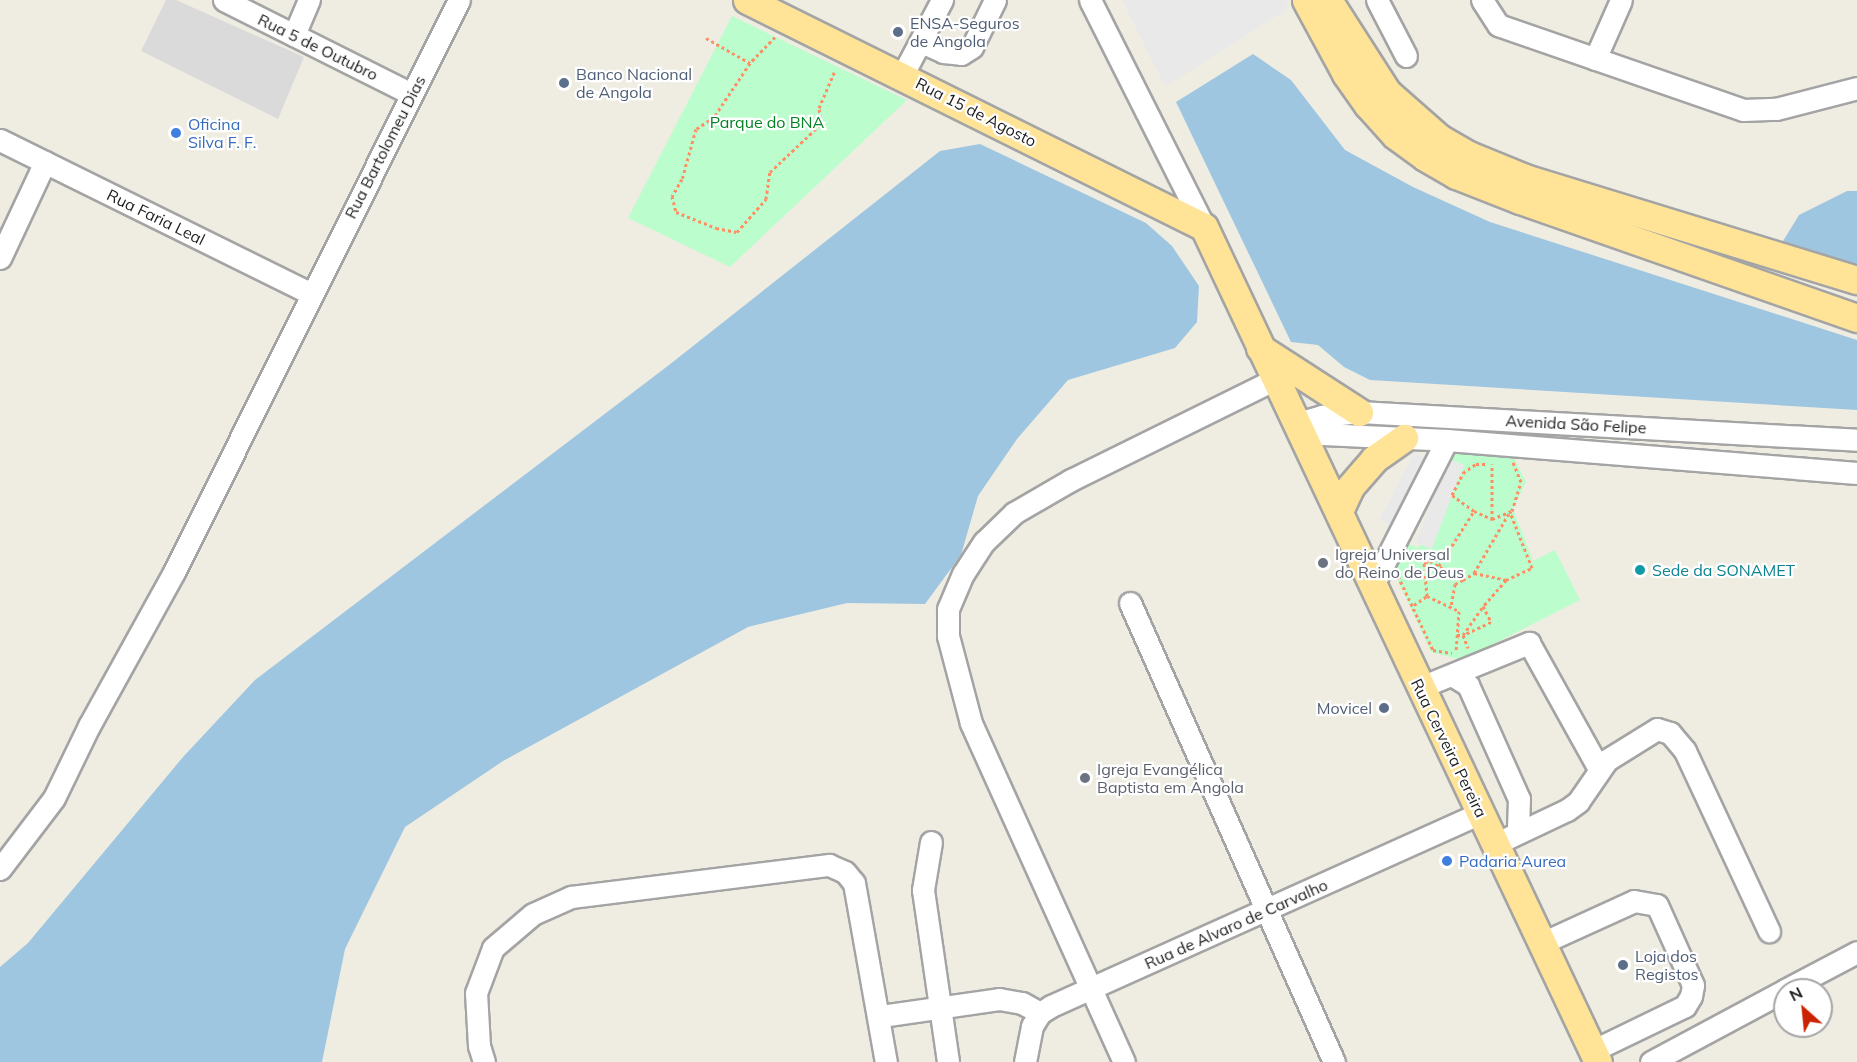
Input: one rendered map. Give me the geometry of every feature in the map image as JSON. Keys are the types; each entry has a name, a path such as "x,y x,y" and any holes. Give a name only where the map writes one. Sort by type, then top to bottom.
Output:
{"main road":[{"name":"Rua 15 de Agosto","path":"747,0 903,74 1204,226"},
{"path":"1306,0 1346,74 1368,105 1395,135 1425,157 1456,175 1763,288 1857,318"},
{"path":"1328,0 1386,92 1439,138 1525,178 1857,280"},
{"name":"Rua Cerveira Pereira","path":"1204,226 1258,345 1339,511 1372,587 1481,813 1507,839 1542,943 1595,1056"},
{"path":"1258,345 1359,412"},
{"path":"1339,511 1350,487 1374,459 1404,438"}],"street":[{"name":"Rua 5 de Outubro","path":"224,0 412,94"},
{"path":"294,35 309,0"},
{"name":"Rua Bartolomeu Dias","path":"0,869 54,798 89,726 174,572 459,0"},
{"path":"903,74 942,0"},
{"path":"921,42 943,52 961,54 972,47 995,0"},
{"path":"1090,0 1147,109 1204,226"},
{"path":"1377,0 1406,56"},
{"path":"1482,0 1498,25 1743,110 1776,109 1857,88"},
{"path":"1595,59 1621,0"},
{"name":"Rua Faria Leal","path":"0,140 312,294"},
{"path":"0,258 45,162"},
{"path":"1124,1062 971,723 948,636 948,609 963,574 984,542 1014,513 1071,480 1275,379"},
{"name":"Avenida São Felipe","path":"1300,431 1308,420 1359,412 1857,440"},
{"name":"Avenida São Felipe","path":"1300,431 1447,440 1857,473"},
{"path":"1372,587 1447,440"},
{"path":"1130,603 1269,910 1334,1062"},
{"path":"1421,687 1529,643 1599,769"},
{"path":"1452,675 1468,685 1519,800 1507,839"},
{"path":"1507,839 1568,810 1578,802 1599,769 1626,745 1657,729 1670,734 1685,751 1769,931"},
{"name":"Rua de Alvaro de Carvalho","path":"1040,1013 1481,813"},
{"path":"931,842 923,890 938,1009 948,1062"},
{"path":"484,1062 479,1046 476,993 493,948 533,914 571,897 829,865 844,872 854,883 881,1016 886,1062"},
{"path":"1542,943 1634,902 1657,905 1693,985 1691,996 1685,1006 1595,1056"},
{"path":"1808,978 1857,952"},
{"path":"1651,1062 1773,996"},
{"path":"881,1016 938,1009 968,1001 999,999 1023,1003 1040,1013 1026,1042 1025,1062"}],"path":[{"path":"783,17 772,44 750,63 714,117 696,129 682,179 672,196 676,212 716,228 737,232 766,199 770,172 821,124 819,108 834,72"},
{"path":"706,38 750,63"},
{"path":"1451,606 1455,584 1474,573 1510,512 1521,482 1513,462 1476,464 1463,473 1452,495 1474,511 1492,519 1510,512"},
{"path":"1490,464 1492,519"},
{"path":"1439,566 1474,511"},
{"path":"1463,635 1506,580 1532,568 1510,512"},
{"path":"1404,548 1463,580"},
{"path":"1427,596 1424,563 1428,562"},
{"path":"1396,570 1433,650 1470,654 1463,635"},
{"path":"1474,573 1506,580"},
{"path":"1413,605 1427,596"},
{"path":"1427,596 1459,611 1456,654"},
{"path":"1457,635 1463,635 1491,622 1484,606"}],"shaded area":[{"path":"166,0 176,0 304,57 278,119 141,51"},
{"path":"1122,0 1286,0 1289,8 1165,87"},
{"path":"1414,453 1430,460 1393,527 1380,519"},
{"path":"1448,459 1464,465 1432,549 1416,543"}],"green space":[{"name":"Parque do BNA","path":"732,16 907,100 730,267 628,218"},
{"path":"1456,451 1512,454 1526,482 1513,509 1533,561 1555,550 1580,600 1462,660 1431,652 1390,564 1403,541 1418,548 1464,465 1448,459"}],"water":[{"path":"1253,54 1291,80 1345,150 1413,187 1490,222 1857,340 1857,410 1370,380 1344,367 1318,345 1291,342 1176,102"},
{"path":"980,144 1146,223 1172,246 1199,286 1197,322 1175,348 1068,380 1017,439 978,496 961,555 925,604 847,603 748,627 503,761 405,827 345,949 322,1062 0,1062 0,967 28,943 183,757 255,680 669,365 940,151"},
{"path":"1847,191 1857,191 1857,270 1780,246 1799,215"}],"place":[{"name":"ENSA-Seguros de Angola","path":"898,32"},
{"name":"Banco Nacional de Angola","path":"564,83"},
{"name":"Oficina Silva F. F.","path":"176,133"},
{"name":"Igreja Universal do Reino de Deus","path":"1323,563"},
{"name":"Sede da SONAMET","path":"1640,570"},
{"name":"Movicel","path":"1384,708"},
{"name":"Igreja Evangélica Baptista em Angola","path":"1085,778"},
{"name":"Padaria Aurea","path":"1447,861"},
{"name":"Loja dos Registos","path":"1623,965"}]}
